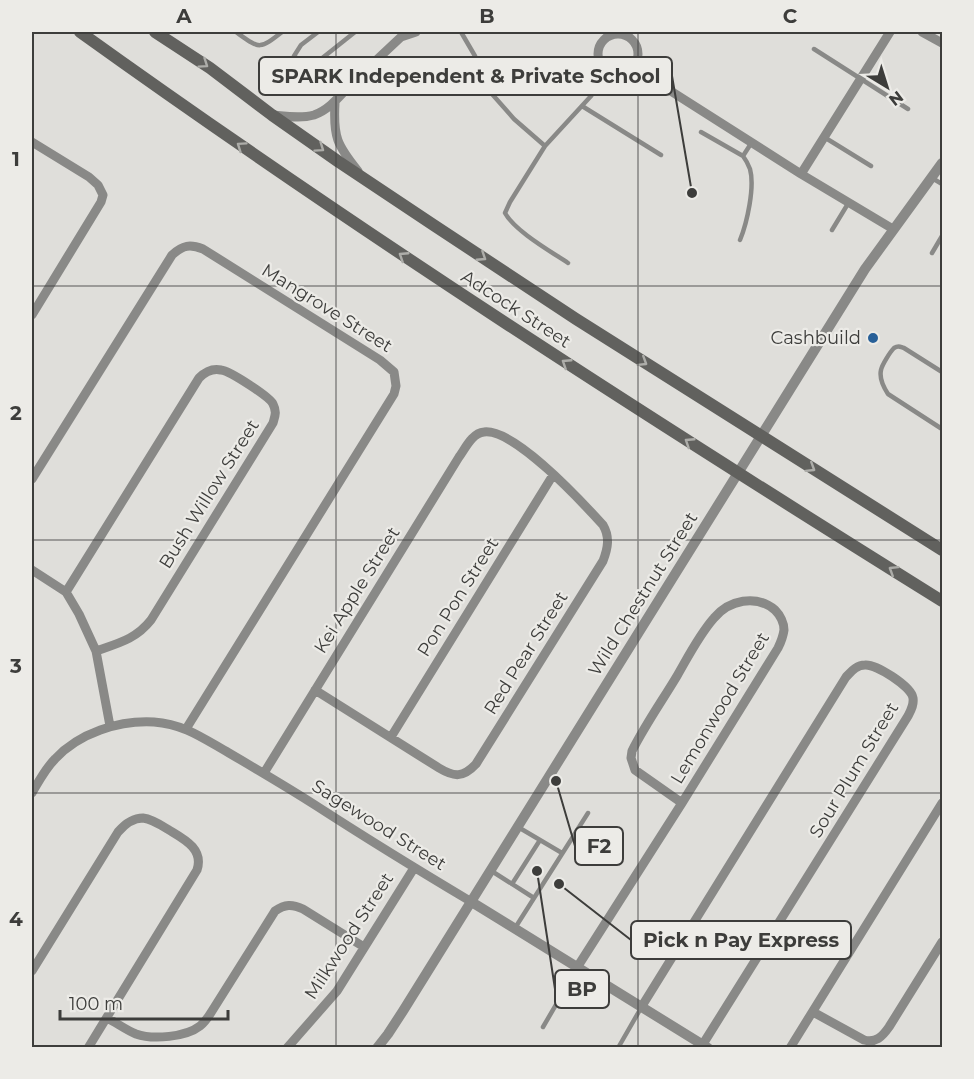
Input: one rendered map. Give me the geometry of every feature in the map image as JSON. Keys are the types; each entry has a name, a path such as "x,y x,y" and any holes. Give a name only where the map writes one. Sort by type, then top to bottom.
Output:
{"main road":[{"name":"Adcock Street","path":"80,32 387,245 738,474 942,601"},
{"name":"Adcock Street","path":"156,32 363,178 567,313 942,550"}],"street":[{"path":"272,115 296,117 314,115 323,111 335,102 403,34 416,32"},
{"path":"801,174 890,32"},
{"path":"922,32 942,43"},
{"path":"621,35 632,40 638,52 638,59 633,67 619,74 606,71 598,54 602,36 621,35"},
{"path":"633,67 801,174 893,229"},
{"path":"335,102 334,129 338,144 363,178"},
{"path":"32,142 89,177 98,185 102,195 101,202 32,315"},
{"name":"Wild Chestnut Street","path":"377,1047 398,1019 865,269 942,163"},
{"name":"Mangrove Street","path":"32,479 172,255 183,246 203,249 380,360 394,372 396,386 394,394 186,729"},
{"name":"Bush Willow Street","path":"66,592 199,378 211,370 222,370 272,401 276,414 273,423 151,620 137,635 96,651"},
{"name":"Red Pear Street","path":"315,690 450,774 465,773 476,764 603,561 607,533 592,513 534,457 502,436 484,432"},
{"name":"Kei Apple Street","path":"264,773 459,458 472,438 484,432"},
{"name":"Pon Pon Street","path":"391,737 554,475"},
{"path":"32,570 66,592 79,614 96,651 110,726"},
{"name":"Lemonwood Street","path":"578,966 682,803 778,648 784,630 782,621 778,613 761,602 747,600 733,604 714,618 632,751 631,758 635,770 682,803"},
{"name":"Sour Plum Street","path":"642,1006 846,677 855,668 866,664 902,683 912,694 913,705 908,716 706,1046"},
{"name":"Sagewood Street","path":"32,793 46,768 56,757 81,739 110,726 155,722 186,729 264,773 414,868 515,927 706,1046"},
{"path":"790,1047 942,803"},
{"path":"32,970 123,826 145,818 155,821 192,846 199,863 197,870 88,1047"},
{"name":"Milkwood Street","path":"287,1047 337,991 414,868"},
{"path":"107,1018 147,1037 185,1033 201,1026 213,1011 275,911 288,904 303,909 364,947"},
{"path":"813,1012 864,1040 876,1041 890,1027 942,942"}],"lane":[{"path":"236,32 260,46 267,44 282,32"},
{"path":"317,32 301,45 294,56 316,63 355,32"},
{"path":"461,32 492,94 514,119 545,146"},
{"path":"814,49 908,109"},
{"path":"568,263 523,232 509,220 505,213 545,146 591,96 606,71"},
{"path":"582,106 661,155"},
{"path":"701,132 743,156 751,171 752,184 747,220 741,240"},
{"path":"824,137 871,166"},
{"path":"743,156 752,142"},
{"path":"932,177 942,184"},
{"path":"832,230 849,202"},
{"path":"932,253 942,237"},
{"path":"942,372 900,346 892,350 881,369 883,388 888,394 942,429"},
{"path":"515,927 588,813"},
{"path":"517,826 562,853"},
{"path":"512,884 540,840"},
{"path":"490,870 534,898"},
{"path":"543,1027 578,966"},
{"path":"618,1047 642,1006"}],"place":[{"name":"SPARK Independent & Private School","path":"692,193"},
{"name":"Cashbuild","path":"873,338"},
{"name":"F2","path":"556,781"},
{"name":"BP","path":"537,871"},
{"name":"Pick n Pay Express","path":"559,884"}]}
